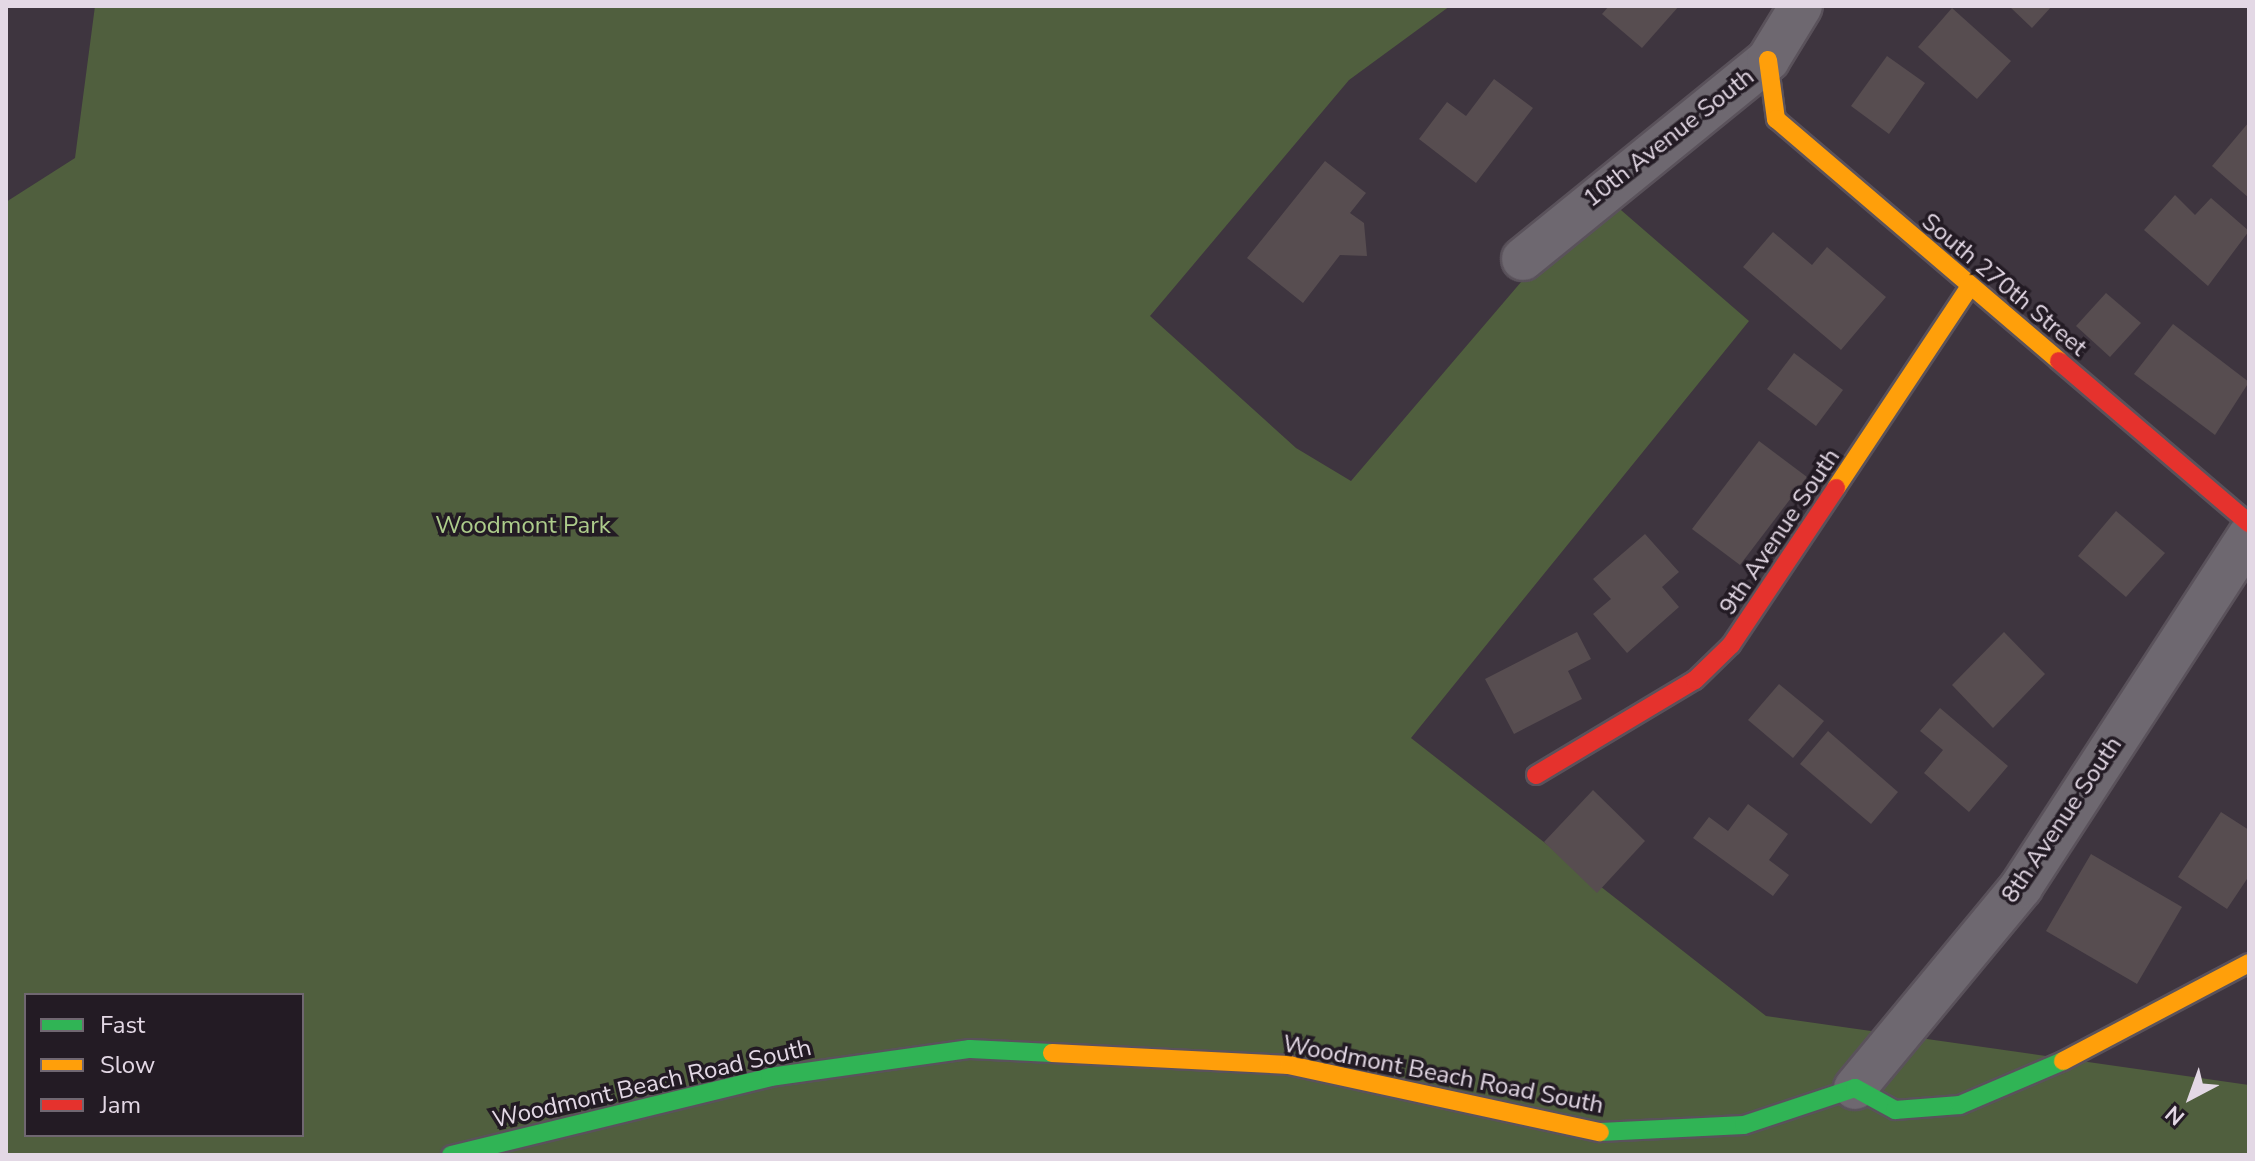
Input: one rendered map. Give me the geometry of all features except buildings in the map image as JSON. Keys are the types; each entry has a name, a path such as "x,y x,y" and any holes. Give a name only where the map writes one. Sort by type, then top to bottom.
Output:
{"street":[{"name":"10th Avenue South","path":"1523,259 1768,60 1801,6"},
{"name":"South 270th Street","path":"1768,60 1776,119 1969,288 2249,523"},
{"name":"9th Avenue South","path":"1536,775 1695,680 1731,645 1969,288"},
{"name":"8th Avenue South","path":"1855,1088 2021,887 2249,536"},
{"path":"1855,1088 1895,1110 1960,1105 2053,1066 2249,963"},
{"name":"Woodmont Beach Road South","path":"451,1155 770,1077 970,1049 1289,1065 1585,1133 1744,1125 1855,1088"}],"green space":[{"name":"Woodmont Park","path":"95,6 1450,6 1349,80 1150,316 1296,448 1351,481 1599,191 1749,321 1411,738 1766,1016 2249,1085 2249,1155 6,1155 6,202 75,158"}],"traffic: fast":[{"path":"451,1155 770,1077 970,1049 1052,1053"},
{"path":"1600,1132 1744,1125 1855,1088 1895,1110 1960,1105 2063,1061"}],"traffic: slow":[{"path":"1768,60 1776,119 2059,361"},
{"path":"1836,488 1969,288"},
{"path":"2063,1061 2249,963"},
{"path":"1052,1053 1289,1065 1600,1132"}],"traffic: jam":[{"path":"2059,361 2249,523"},
{"path":"1536,775 1695,680 1731,645 1836,488"}]}
